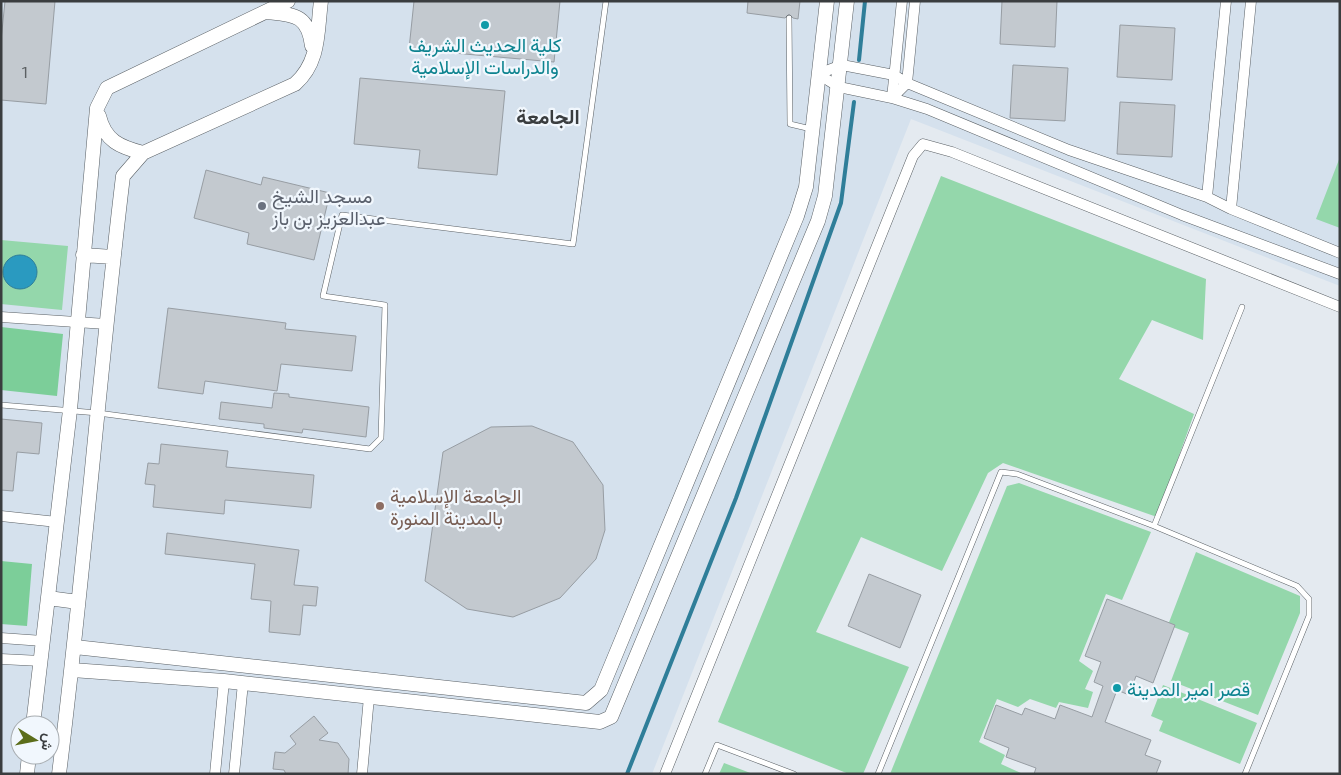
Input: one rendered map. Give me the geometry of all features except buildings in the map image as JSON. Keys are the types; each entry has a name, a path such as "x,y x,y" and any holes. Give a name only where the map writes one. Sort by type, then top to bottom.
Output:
{"main road":[{"path":"34,715 79,323 83,254 97,108 107,88 288,1"},
{"path":"59,774 75,647 106,324 123,176 143,153 295,84 304,76 314,59 321,1"},
{"path":"75,647 586,703 601,690 797,216 806,187 827,1"},
{"path":"72,670 224,681 600,722 611,717 818,221 825,196 842,65 847,1"},
{"path":"266,12 294,16 310,30 314,59"},
{"path":"97,108 102,129 112,141 143,153"},
{"path":"83,254 113,258"},
{"path":"48,598 78,602"}],"street":[{"path":"892,98 902,1"},
{"path":"892,98 906,83 915,1"},
{"path":"1207,197 1226,1"},
{"path":"1231,209 1251,1"},
{"path":"818,74 842,65 894,75 906,83 1069,150 1207,197 1231,209 1340,252"},
{"path":"818,74 839,87 892,98 927,109 1182,215 1340,274"},
{"path":"665,774 913,156 923,144 952,152 1340,308"},
{"path":"1,318 106,324"},
{"path":"1,516 57,522"},
{"path":"1,638 43,641"},
{"path":"1,659 41,661"},
{"path":"215,774 224,681"},
{"path":"234,774 243,683"},
{"path":"362,774 369,697"}],"lane":[{"path":"1,405 98,413 370,448 381,438 385,305 323,296 342,215 573,244 606,1"},
{"path":"789,18 790,124 812,129"},
{"path":"1154,526 1242,308"},
{"path":"878,774 1000,472 1017,474 1154,526 1298,586 1309,599 1309,616 1245,774"},
{"path":"705,774 717,745 794,774"}],"shaded area":[{"name":"الجامعة الإسلامية بالمدينة المنورة","path":"1,1 1340,1 1340,286 911,119 652,774 1,774"}],"green space":[{"path":"1340,157 1340,228 1316,219"},
{"path":"941,176 1206,279 1203,340 1152,320 1119,379 1194,414 1157,517 1003,463 988,473 942,571 861,537 816,632 909,667 863,774 849,774 718,722"},
{"path":"1,240 68,246 62,310 1,304"},
{"path":"1,327 63,334 57,396 1,390"},
{"path":"1019,483 1151,532 1122,600 1106,594 1079,661 1093,671 1085,689 1093,692 1088,708 1059,702 1056,708 1030,699 1018,707 997,699 979,742 1005,755 1001,764 1023,774 890,774 1007,486"},
{"path":"1196,552 1300,596 1300,613 1258,715 1171,681 1189,633 1168,625"},
{"path":"1,561 32,564 27,626 1,624"},
{"path":"1163,685 1257,723 1240,764 1159,731 1163,721 1151,716"},
{"path":"724,763 753,774 719,774"}],"water":[{"path":"20,255 27,256 32,260 36,265 36,279 32,284 27,288 20,289 13,288 8,284 4,279 3,272 4,265 8,260 13,256"}],"waterway":[{"path":"859,60 865,1"},
{"path":"627,774 736,498 841,203 854,102"}],"place":[{"name":"كلية الحديث الشريف والدراسات الإسلامية","path":"485,25"},
{"name":"مسجد الشيخ عبدالعزيز بن باز","path":"262,206"},
{"name":"الجامعة الإسلامية بالمدينة المنورة","path":"380,506"},
{"name":"قصر امير المدينة","path":"1117,688"}],"district":[{"name":"الجامعة","path":"548,116"}]}
